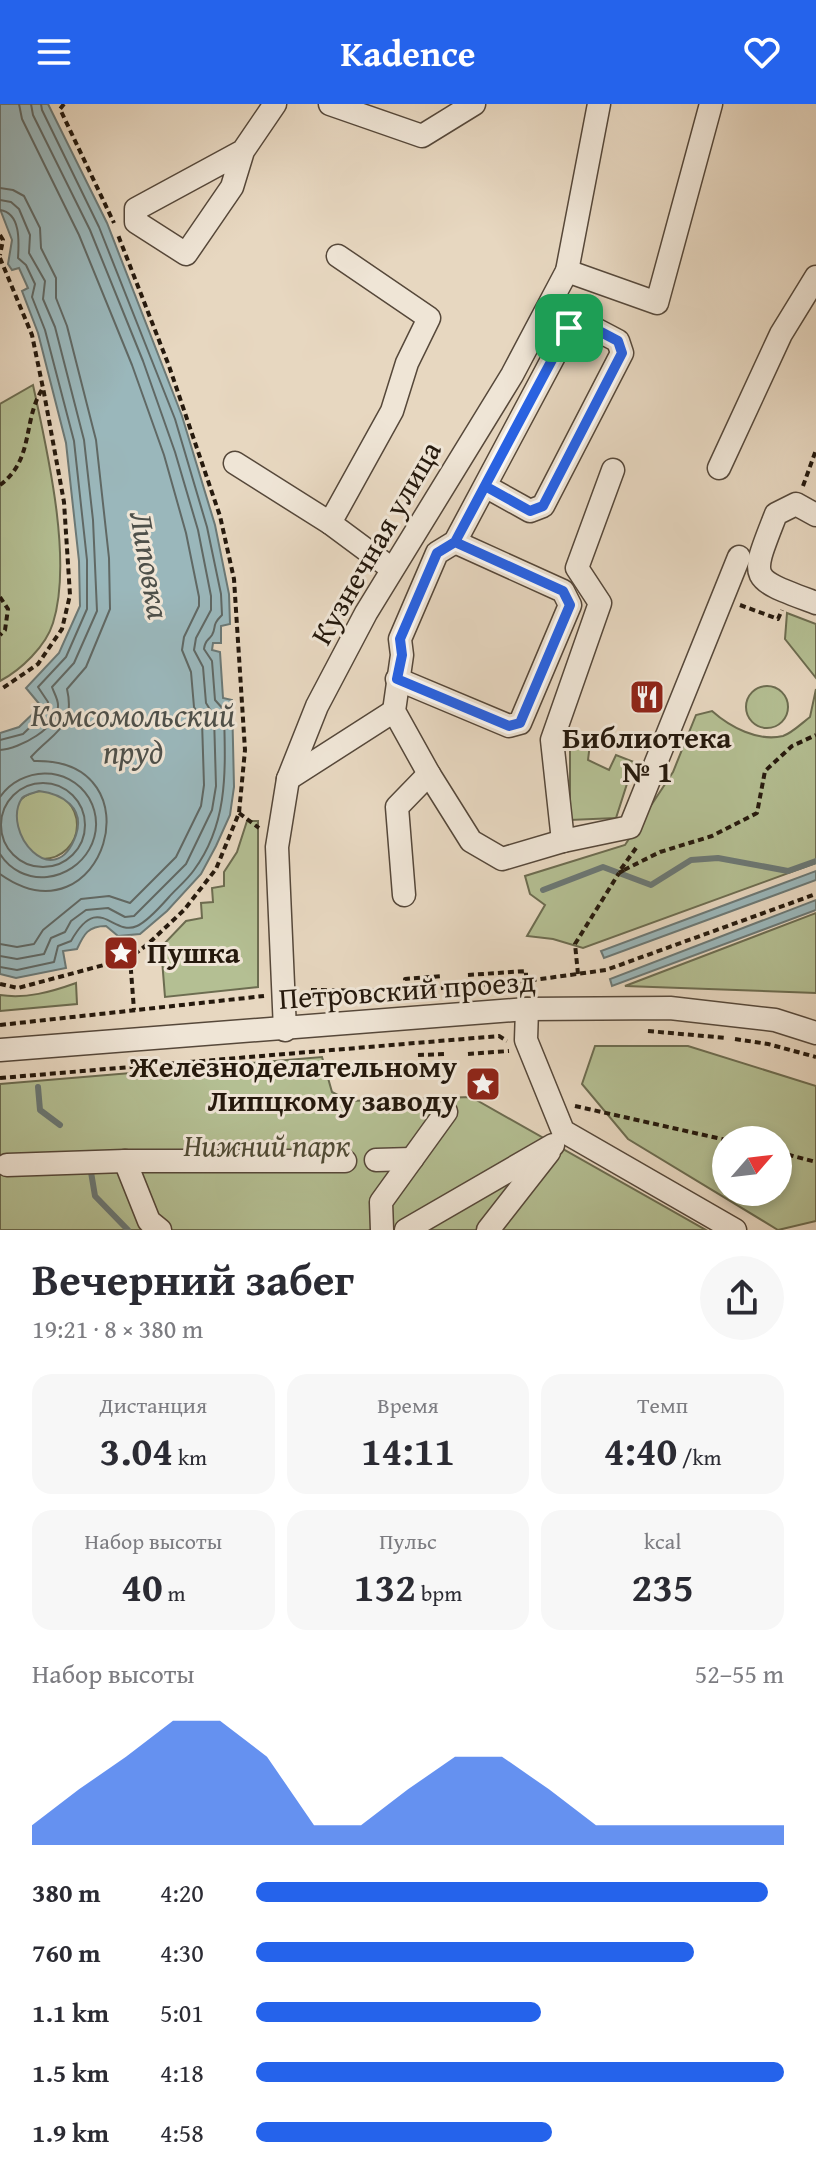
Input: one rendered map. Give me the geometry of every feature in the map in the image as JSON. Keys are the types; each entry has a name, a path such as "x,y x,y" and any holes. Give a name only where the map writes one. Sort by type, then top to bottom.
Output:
{"street":[{"path":"243,151 136,209 136,222 186,254 232,187 243,151 275,104"},
{"path":"330,104 422,136 474,104"},
{"name":"Кузнечная улица","path":"285,1030 277,847 288,779 317,706 366,613 512,375 567,271 599,104"},
{"path":"567,271 657,303 711,104"},
{"path":"330,523 392,411 407,363 429,318 338,256"},
{"path":"719,468 781,334 816,277"},
{"path":"485,486 530,511 543,506 622,353 618,341 580,321 569,328 455,542 437,553 400,639 402,655 394,711 471,841 502,859 563,841 630,827 739,557"},
{"path":"235,463 330,523 392,569"},
{"path":"563,841 552,740 600,603 577,568 613,470"},
{"path":"806,509 776,514 758,561 758,572 765,582 816,603"},
{"path":"397,679 509,726 520,723 570,605 563,591 455,542"},
{"path":"288,779 394,711"},
{"path":"404,895 397,807 429,774"},
{"name":"Петровский проезд","path":"0,1050 527,1009 670,1008 775,1020 816,1033"},
{"path":"527,1009 526,1040 558,1138 735,1230"},
{"path":"378,1228 381,1202 446,1112"},
{"path":"406,1230 558,1138"},
{"path":"488,1230 558,1138"},
{"path":"376,1160 412,1159"},
{"path":"7,1165 125,1161 345,1161"},
{"path":"125,1161 149,1221 160,1230"}],"path":[{"path":"0,984 18,988 130,958 184,910 216,869 239,813 245,750 234,579 220,516 169,366 110,214 60,109 64,104"},
{"path":"0,235 3,240 0,257 32,335 43,388 64,502 70,595 62,629 38,664 0,690"},
{"path":"0,485 12,476 24,455 36,399 43,388"},
{"path":"806,509 816,450"},
{"path":"737,604 778,619 790,593"},
{"path":"0,597 8,609 5,630 0,635"},
{"path":"613,881 621,871 660,852 712,836 757,813 765,771 792,746 816,735"},
{"path":"578,974 575,944 636,848"},
{"path":"311,990 406,991 526,981 606,970 816,894"},
{"path":"130,958 134,1010"},
{"path":"468,975 526,971 526,981"},
{"path":"406,991 405,979 443,976"},
{"path":"0,1025 268,996"},
{"path":"634,1030 734,1038 816,1057"},
{"path":"0,1078 499,1036 516,1047 509,1052 468,1054"},
{"path":"418,1055 447,1054"},
{"path":"572,1106 712,1137"},
{"path":"792,1156 816,1162"}],"green space":[{"path":"33,385 56,505 60,568 58,597 50,632 39,649 16,671 0,681 0,404"},
{"path":"787,613 816,624 816,678 785,639"},
{"path":"767,686 782,692 788,707 782,722 767,728 752,722 746,707 752,692"},
{"path":"816,689 816,863 583,948 553,939 527,936 545,905 530,894 525,876 625,845 673,772 696,715 712,711 745,732 764,737 783,736 810,717"},
{"path":"570,736 590,744 588,760 609,770 616,755 634,762 616,818 570,820"},
{"path":"43,791 56,793 67,801 75,812 75,838 67,849 56,857 43,859 30,857 19,849 11,838 9,825 11,812 19,801 30,793"},
{"path":"247,821 258,821 258,987 165,997 161,947 186,921 202,918 201,903 213,902 212,888 224,886 224,872 237,852"},
{"path":"816,913 816,993 625,986"},
{"path":"76,983 77,1004 0,1011 0,995 38,994"},
{"path":"595,1046 688,1046 816,1086 816,1221 778,1230 738,1206 792,1206 792,1126 712,1126 712,1190 628,1139 582,1084"},
{"name":"Нижний парк","path":"322,1057 332,1092 349,1101 471,1097 706,1230 0,1230 0,1084"}],"water":[{"name":"Комсомольский пруд","path":"0,104 48,104 107,223 182,416 215,525 229,594 230,624 221,626 221,643 213,643 212,650 220,652 223,698 232,700 234,787 230,815 201,874 167,911 140,934 118,936 106,926 95,927 85,935 77,949 63,951 66,968 16,978 0,974 0,733 19,727 41,706 26,688 59,653 80,606 79,561 66,443 38,333 22,291 28,288 19,268 12,270 8,264 12,240 0,209","holes":["39,791 64,799 75,810 77,817 76,835 67,852 56,859 44,859 33,852 18,827 17,812 22,798"]},
{"path":"816,871 816,880 604,958 601,951"},
{"path":"816,900 816,910 612,986 610,979"}],"waterway":[{"path":"543,890 603,867 651,885 691,860 718,858 788,871 816,861"},
{"path":"38,1087 40,1110 60,1125"},
{"path":"91,1172 95,1196 128,1230"}],"place":[{"name":"Библиотека № 1","path":"647,697"},
{"name":"Пушка","path":"121,953"},
{"name":"Железноделательному Липцкому заводу","path":"483,1084"}],"route":[{"path":"569,328 455,542 437,553 400,639 402,655 397,679 509,726 520,723 570,605 563,591 455,542 485,486 530,511 543,506 622,353 618,341 580,321 569,328"}],"water label":[{"name":"Липовка","path":"150,565"}]}
